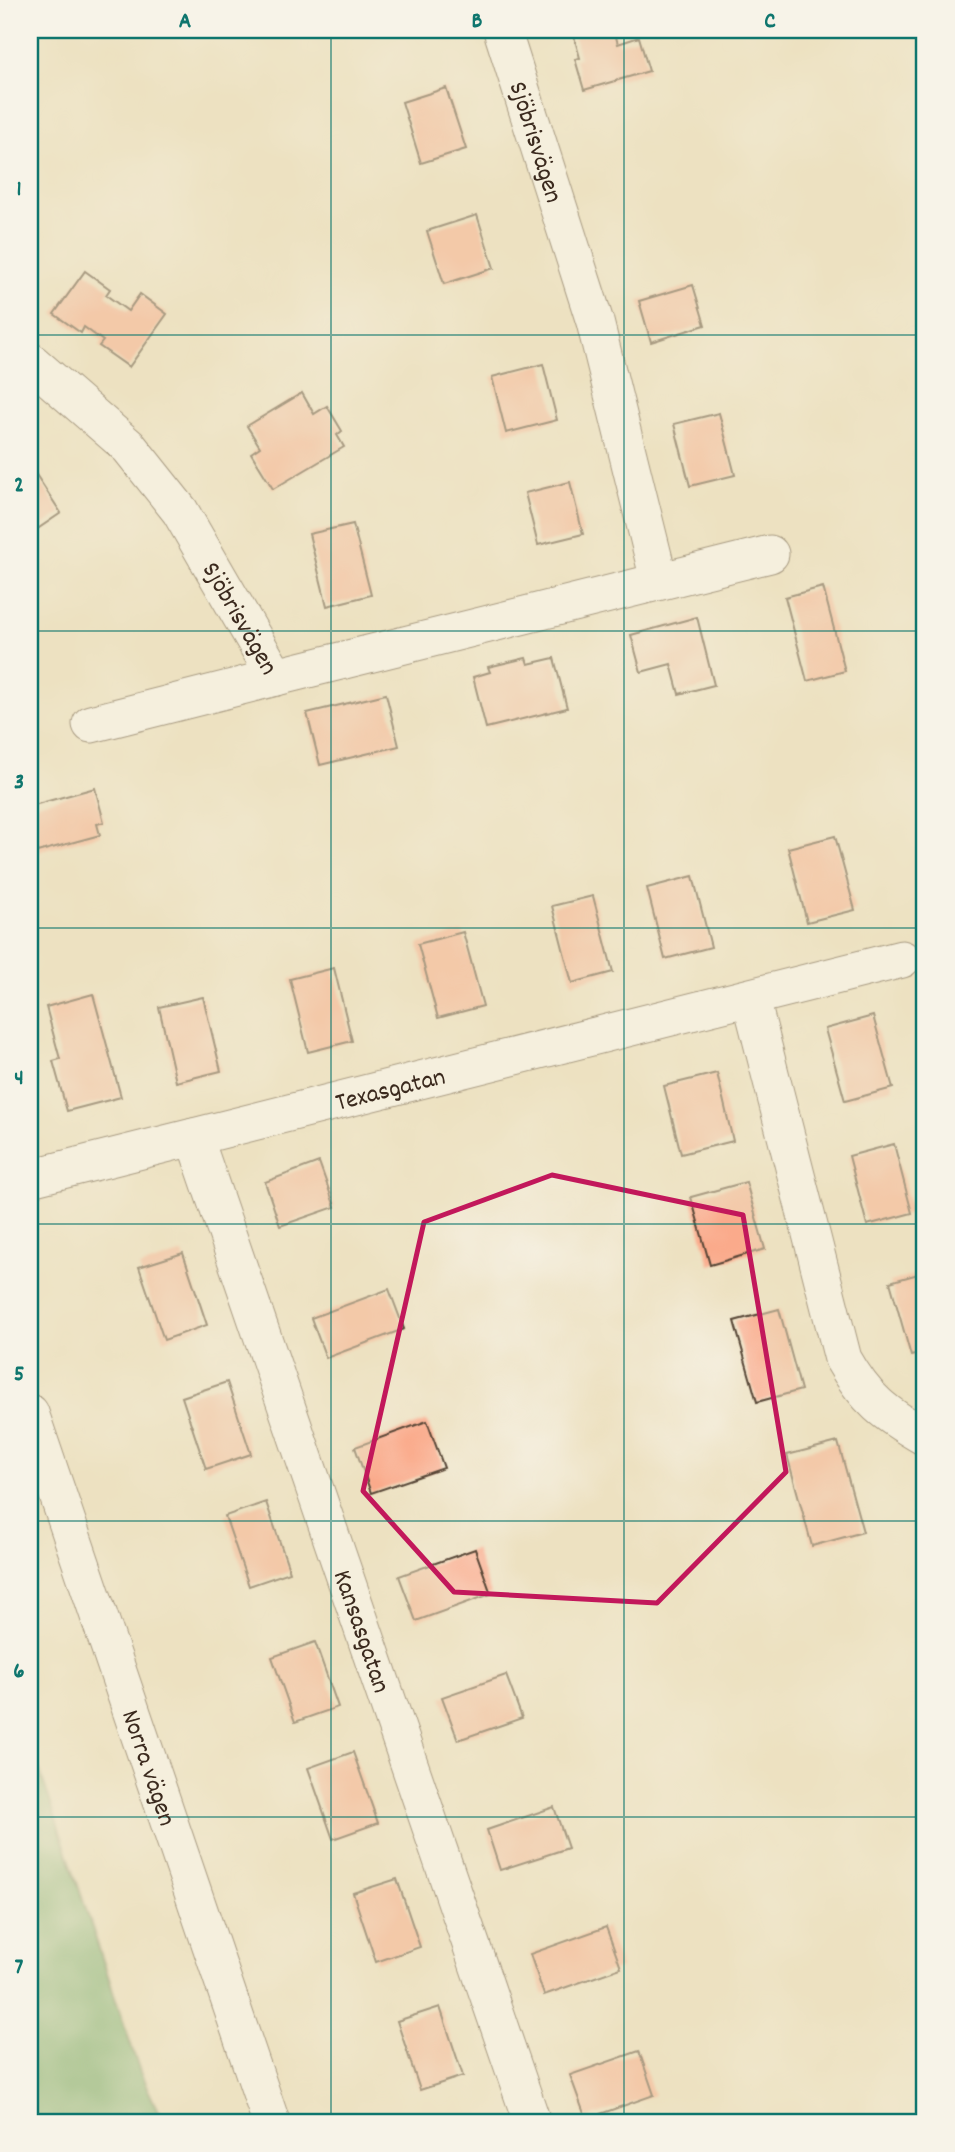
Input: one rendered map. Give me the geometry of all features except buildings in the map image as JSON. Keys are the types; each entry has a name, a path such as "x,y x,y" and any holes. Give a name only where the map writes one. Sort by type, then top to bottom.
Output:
{"street":[{"name":"Sjöbrisvägen","path":"502,30 595,322 659,580"},
{"name":"Sjöbrisvägen","path":"30,361 129,447 180,511 276,677 770,554"},
{"path":"91,724 276,677"},
{"name":"Texasgatan","path":"30,1178 902,960"},
{"path":"751,999 843,1359 860,1389 886,1414 925,1437"},
{"name":"Kansasgatan","path":"194,1137 532,2122"},
{"name":"Norra vägen","path":"30,1413 271,2122"}],"highlighted area":[{"path":"552,1175 743,1215 786,1472 657,1603 454,1592 363,1491 424,1222"}],"green space":[{"path":"30,1741 140,2072 163,2122 30,2122"}]}
